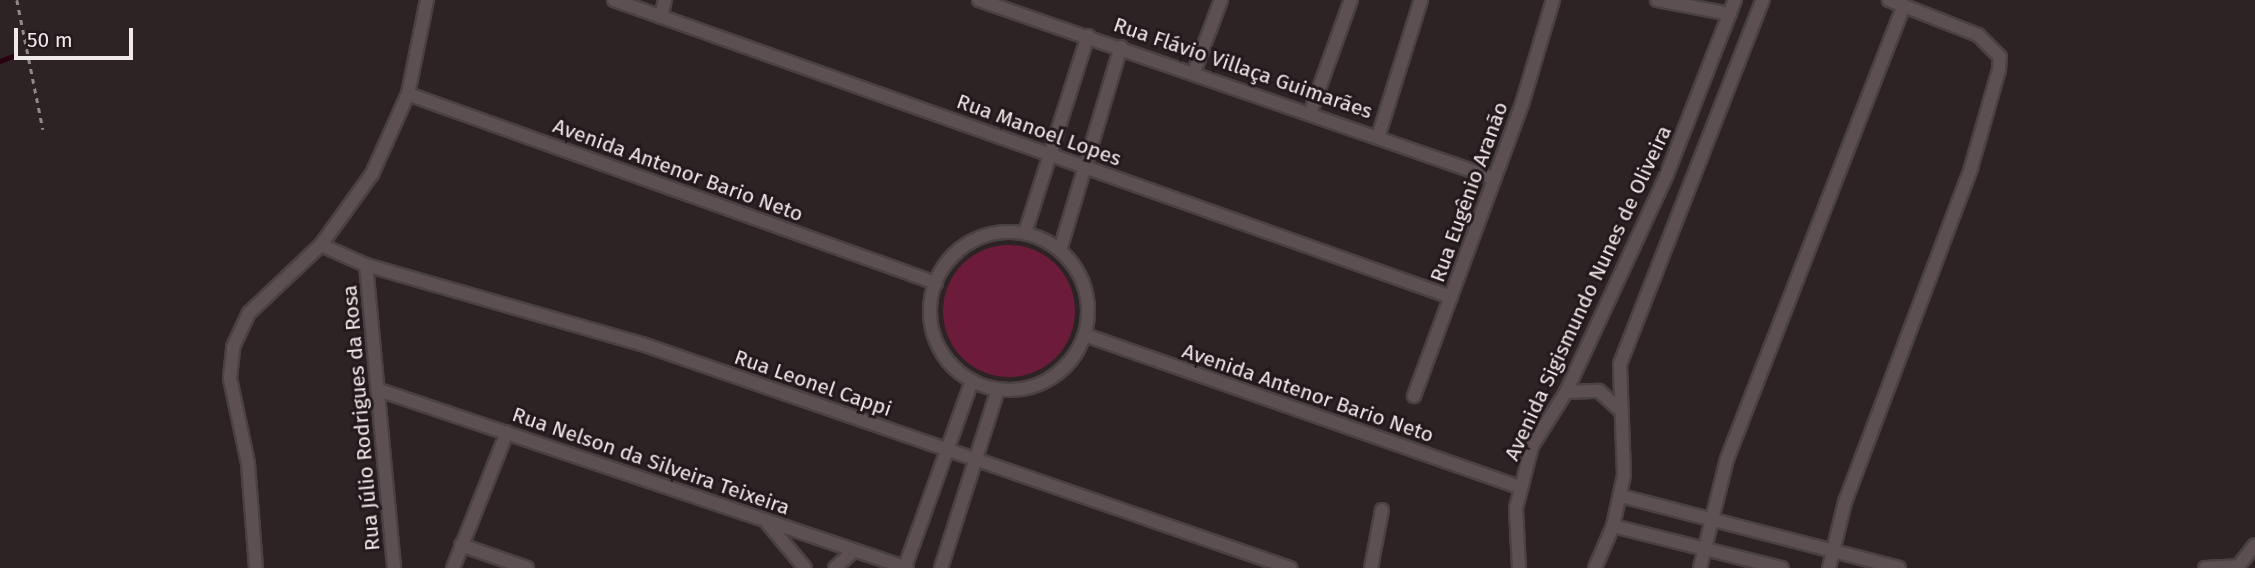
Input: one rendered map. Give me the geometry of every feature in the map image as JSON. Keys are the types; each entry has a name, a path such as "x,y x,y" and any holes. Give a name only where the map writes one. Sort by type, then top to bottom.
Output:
{"street":[{"path":"256,568 248,463 230,378 233,347 256,305 321,245 372,174 408,94 427,0"},
{"name":"Rua Manoel Lopes","path":"614,0 1451,297"},
{"path":"661,17 665,0"},
{"name":"Rua Flávio Villaça Guimarães","path":"979,0 1379,134 1493,178"},
{"path":"1194,72 1221,0"},
{"path":"1311,111 1352,0"},
{"path":"1379,134 1421,0"},
{"name":"Rua Eugênio Aranão","path":"1414,396 1493,178 1553,0"},
{"path":"1657,0 1730,14"},
{"name":"Avenida Sigismundo Nunes de Oliveira","path":"1519,568 1519,487 1537,437 1566,392 1691,118 1735,0"},
{"path":"1595,568 1613,526 1621,496 1620,363 1763,0"},
{"path":"1829,568 1845,502 1971,168 1999,70 2000,57 1978,35 1889,0"},
{"path":"1700,568 1727,459 1904,6"},
{"path":"1025,233 1088,36"},
{"path":"1060,250 1082,166 1121,47"},
{"name":"Avenida Antenor Bario Neto","path":"408,94 936,283"},
{"path":"1025,233 1060,250 1087,295 1085,335 1052,377 1026,388 998,389 972,381 949,363 935,339 930,311 936,283 950,259 972,241 1025,233"},
{"name":"Rua Leonel Cappi","path":"321,245 366,265 642,344 1290,568"},
{"name":"Rua Júlio Rodrigues da Rosa","path":"366,265 382,391 394,568"},
{"name":"Avenida Antenor Bario Neto","path":"1085,335 1519,487"},
{"path":"906,568 972,381"},
{"path":"941,568 998,389"},
{"name":"Rua Nelson da Silveira Teixeira","path":"382,391 906,568"},
{"path":"1566,392 1599,391 1621,411"},
{"path":"453,568 507,432"},
{"path":"1621,496 1899,568"},
{"path":"1371,568 1382,510"},
{"path":"765,520 805,568"},
{"path":"1613,526 1782,568"},
{"path":"461,545 527,568"},
{"path":"2205,568 2238,567 2255,545"},
{"path":"835,568 854,550"}],"path":[{"path":"17,0 43,129"}],"shaded area":[{"path":"1009,245 1034,250 1056,264 1070,286 1075,311 1070,336 1056,358 1034,372 1009,377 984,372 962,358 948,336 943,311 948,286 962,264 984,250"}],"waterway":[{"path":"0,61 13,56"}]}
